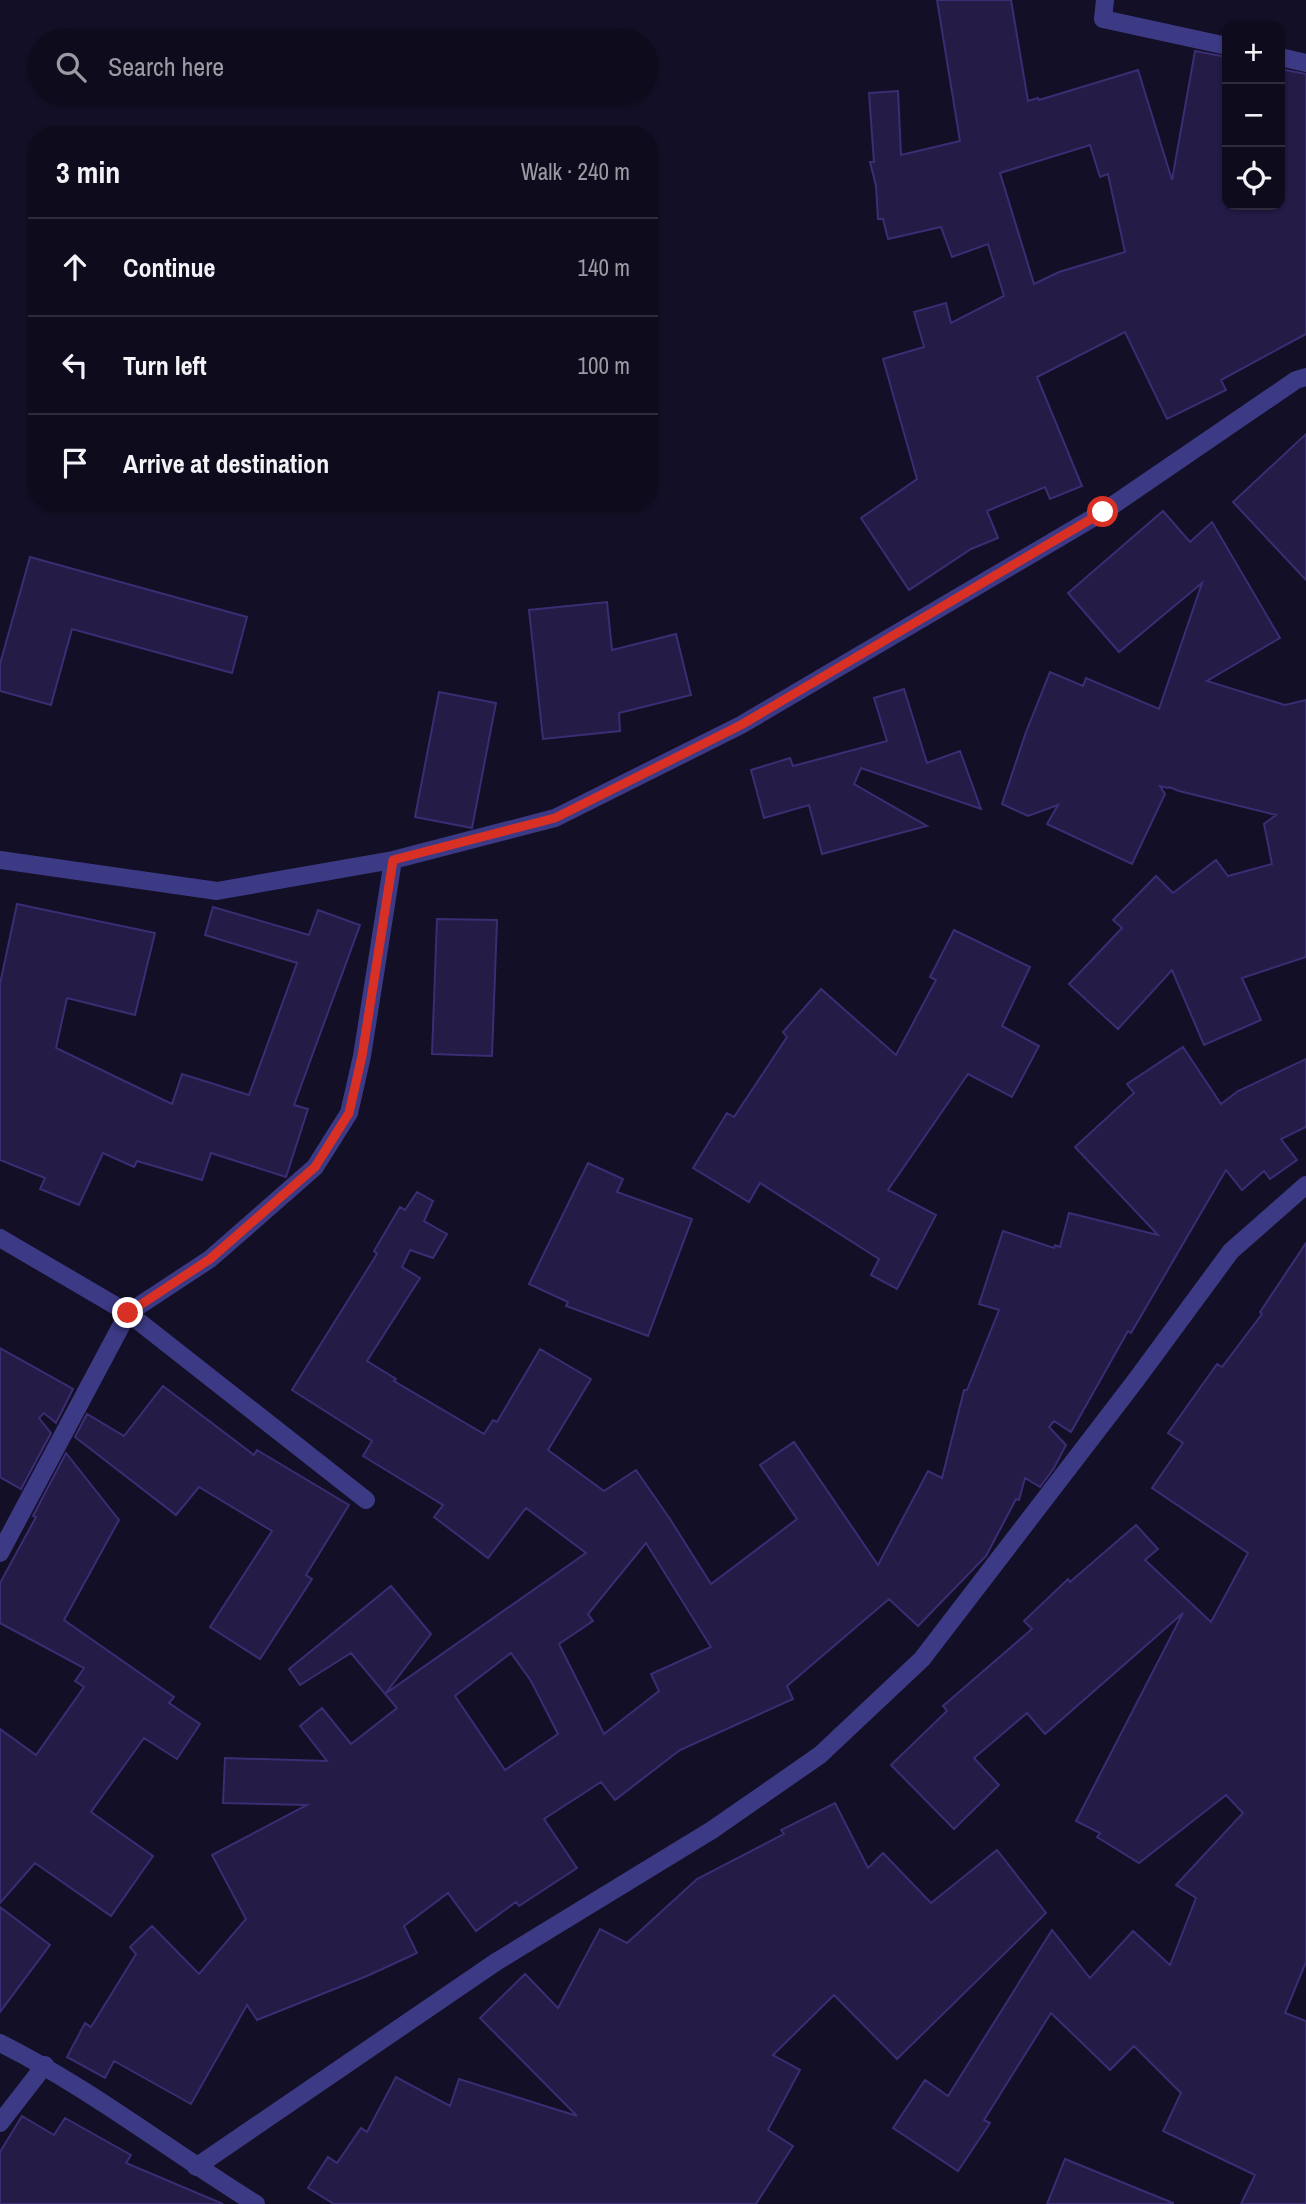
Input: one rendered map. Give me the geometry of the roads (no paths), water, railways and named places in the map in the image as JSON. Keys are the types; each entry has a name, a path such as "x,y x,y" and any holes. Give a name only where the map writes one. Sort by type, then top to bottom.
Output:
{"street":[{"path":"1105,0 1103,19 1222,45"},
{"path":"1285,58 1306,63"},
{"path":"0,860 216,891 393,860 555,818 741,725 1103,512 1296,380 1306,377"},
{"path":"0,1553 128,1313 210,1259 315,1167 349,1113 362,1056 393,860"},
{"path":"196,2168 496,1962 712,1830 820,1755 922,1659 1136,1380 1231,1251 1306,1185"},
{"path":"0,1238 128,1313 366,1500"},
{"path":"0,2043 45,2065 196,2168 256,2204"},
{"path":"0,2123 45,2065"}]}
